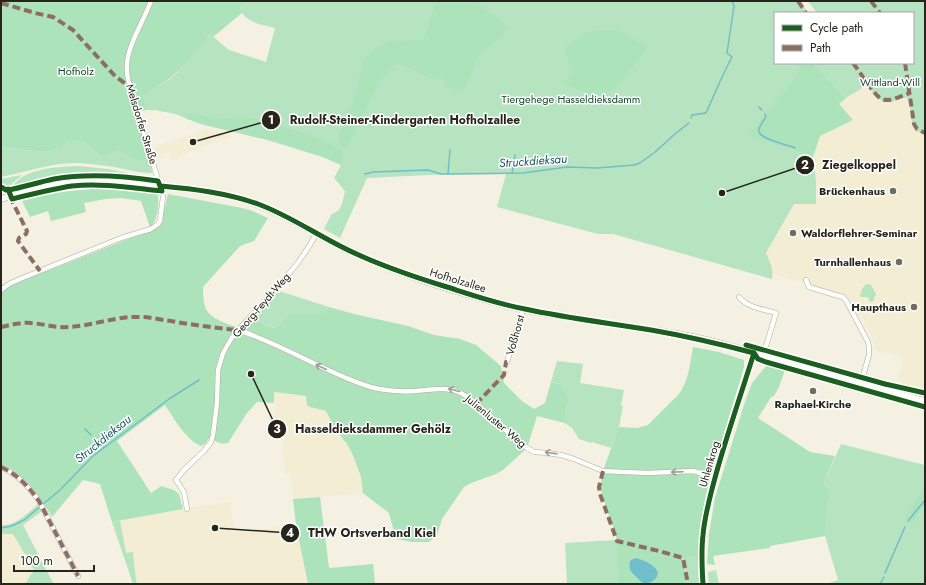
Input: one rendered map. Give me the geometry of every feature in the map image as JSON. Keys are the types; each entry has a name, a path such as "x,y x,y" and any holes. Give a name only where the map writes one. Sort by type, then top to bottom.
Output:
{"street":[{"name":"Melsdorfer Straße","path":"1,290 20,279 122,238 151,229 158,224 161,218 163,197 130,87 127,71 129,51 151,1"},
{"name":"Hofholzallee","path":"1,200 31,188 80,180 112,180 189,189 225,195 251,202 283,215 343,248 378,264 481,298 523,309 690,337 754,353 925,401"},
{"name":"Georg-Feydt-Weg","path":"187,509 183,490 176,480 211,442 217,403 218,370 220,361 231,339 297,264 316,234"},
{"path":"806,280 809,287 842,297 847,302 868,342 869,347 869,355 861,383"},
{"path":"739,297 743,302 749,305 776,313 763,356"},
{"name":"Voßhorst","path":"508,362 523,309"},
{"name":"Julienluster Weg","path":"238,330 261,338 332,372 377,389 392,391 415,391 448,389 459,391 524,446 534,452 561,455 603,471 648,473 693,471 716,477"},
{"name":"Uhlenkrog","path":"703,584 703,534 707,508 725,442 754,353"},
{"path":"1,467 18,477 39,501 78,576"}],"shaded area":[{"path":"867,85 874,94 891,102 902,98 907,98 909,100 913,127 925,135 925,391 897,383 904,358 876,350 875,344 863,318 858,315 848,296 773,274 773,268 766,253 794,204 816,182 813,157 820,136 852,120 839,104"},
{"path":"207,129 232,136 179,156 179,159 172,161 169,152 156,156 154,147"},
{"path":"274,392 307,396 307,405 316,409 326,410 335,429 347,444 353,455 361,477 363,493 293,499 291,474 285,474 282,436 276,436"},
{"path":"229,502 235,533 296,525 308,584 137,584 133,553 126,553 120,521"},
{"path":"1,532 3,534 13,534 34,570 25,584 1,584"}],"green space":[{"name":"Hofholz","path":"1,1 243,1 240,9 242,13 213,37 210,34 179,70 169,79 143,96 147,110 137,112 151,163 132,159 117,150 108,155 101,156 84,142 70,141 59,149 46,152 3,147 1,141"},
{"name":"Tiergehege Hasseldieksdamm","path":"243,1 800,1 807,12 774,12 774,64 800,64 796,75 749,136 813,157 816,182 816,204 794,204 766,253 772,269 772,279 613,234 598,234 497,207 506,174 428,175 367,178 340,238 324,229 331,215 339,210 342,204 345,191 334,178 341,165 323,157 268,140 201,124 175,114 147,110 143,96 170,79 186,63 210,34 229,50 266,62 275,28 255,23 246,17 240,9"},
{"path":"436,1 473,1 509,26 501,38 479,54 465,88 462,91 454,90 445,86 445,81 440,78 434,80 401,64 392,66 380,80 346,149 340,145 339,134 351,108 365,58 373,50 389,41 423,40"},
{"name":"Wittland-Will","path":"808,1 925,1 925,135 913,127 909,101 907,98 902,98 891,102 883,102 867,85 846,98 814,64 914,64 914,12 816,12"},
{"path":"618,30 649,47 617,87 596,99 564,83 573,72 565,53 566,47 585,33 592,31"},
{"path":"800,64 814,64 846,98 839,104 853,120 820,136 813,157 748,136 796,75"},
{"path":"186,113 213,118 253,119 300,132 327,142 341,150 343,156 341,165 323,157 268,140 201,124 185,118"},
{"path":"1,141 3,147 46,152 59,149 70,141 84,142 101,156 117,150 132,159 151,163 152,173 137,172 100,165 69,163 1,177"},
{"path":"78,166 109,169 150,177 85,175 43,181 13,189 12,187 24,176 33,172 51,168"},
{"path":"22,175 8,187 5,188 1,186 1,179"},
{"path":"103,188 158,193 158,211 151,229 162,219 168,194 250,210 268,218 254,241 240,246 203,287 206,309 217,319 244,329 253,319 273,328 280,324 284,318 290,314 322,314 329,307 408,326 434,335 460,339 476,345 501,366 504,383 522,401 534,409 545,403 551,382 561,384 569,399 565,412 565,423 537,416 527,448 503,470 464,487 442,519 437,535 429,542 412,542 396,539 389,513 363,493 361,477 353,455 347,444 335,429 326,411 307,405 306,396 274,392 274,403 257,402 247,413 228,443 220,443 209,438 202,446 197,444 181,429 165,405 117,441 151,493 161,486 174,490 179,494 183,509 112,522 100,484 83,480 52,517 31,486 17,473 1,464 1,294 6,288 14,284 151,230 141,201 121,198 84,203 86,212 51,221 48,211 30,217 22,201 46,194"},
{"path":"866,284 871,285 876,294 874,301 870,302 868,297 860,296 862,289"},
{"path":"279,291 329,307 322,314 290,314 284,318 280,324 273,328 253,319"},
{"path":"693,347 719,352 744,360 744,367 707,490 701,524 698,558 683,557 686,584 648,584 618,584 616,534 607,511 601,489 605,465 619,427 637,428 648,425 679,394 687,377","holes":["636,558 648,563 648,584 638,579 631,571 629,564"]},
{"path":"557,361 583,364 580,383 624,390 619,427 611,448 579,439 572,428 565,423 565,412 569,399 561,384 551,382"},
{"path":"767,365 785,370 774,396 771,397 758,418 810,452 835,456 824,483 830,491 825,536 770,546 770,548 713,556 715,565 707,564 709,534 715,498 752,383"},
{"path":"841,444 925,465 925,483 918,497 912,524 925,505 925,584 829,584 838,580 825,536 830,491 824,483"},
{"path":"925,483 925,505 912,524 904,519"},
{"path":"320,497 329,568 373,564 375,584 308,584 296,525 293,499"},
{"path":"38,504 42,511 23,525 54,584 25,584 34,570 13,534 3,534 1,532 1,525 6,525 17,521"},
{"path":"120,521 126,553 133,552 137,584 133,584 112,522"},
{"path":"617,540 618,584 567,584 565,543"},
{"path":"683,557 698,558 700,584 686,584"},
{"path":"716,570 719,584 709,584 708,572"}],"water":[{"path":"636,558 649,563 656,569 658,574 655,579 649,583 643,583 633,574 629,564 631,560"}],"waterway":[{"name":"Struckdieksau","path":"691,118 692,115 706,113 732,57 727,53 734,6 732,1"},
{"path":"759,107 762,110"},
{"path":"765,114 766,117 759,128 761,135 795,148"},
{"name":"Struckdieksau","path":"365,174 373,172 428,170 441,174 523,173 567,167 597,168 634,165 640,163 655,152 689,123"},
{"path":"448,174 450,150"},
{"path":"512,173 515,155"},
{"name":"Struckdieksau","path":"1,528 12,526 24,520 60,490 93,456 169,399 199,380"},
{"path":"85,429 91,435"},
{"path":"94,438 103,447"},
{"path":"908,521 925,500"},
{"path":"885,573 905,527"},
{"path":"880,584 884,577"}],"marked path":[{"path":"798,1 805,12"},
{"path":"871,1 879,12"},
{"path":"1,3 53,17 73,30 115,76 130,87"},
{"path":"854,64 873,91 881,99 889,100 910,93"},
{"path":"905,64 914,124 917,129 925,133"},
{"path":"11,196 27,231 26,234 19,238 18,241 40,271"},
{"path":"1,327 27,323 68,327 122,318 140,317 238,330"},
{"path":"476,404 504,375 507,362"},
{"path":"1,467 22,481 39,501 78,576"},
{"path":"603,471 599,487 600,494 617,541 683,558 688,584"}],"cycle path":[{"path":"1,187 6,190 8,189 12,199 34,193 83,185 117,186 162,191 158,181 93,176 54,179 9,190"},
{"path":"161,186 210,192 258,204 280,213 332,242 367,259 407,274 495,302 556,315 677,335 754,353"},
{"path":"746,345 885,384 925,393"},
{"path":"754,353 758,359 766,362 925,407"},
{"path":"703,584 702,548 707,509 722,453 754,353"}],"place":[{"name":"Rudolf-Steiner-Kindergarten Hofholzallee","path":"193,142"},
{"name":"Brückenhaus","path":"893,191"},
{"name":"Ziegelkoppel","path":"722,193"},
{"name":"Waldorflehrer-Seminar","path":"793,233"},
{"name":"Turnhallenhaus","path":"899,262"},
{"name":"Haupthaus","path":"914,307"},
{"name":"Hasseldieksdammer Gehölz","path":"251,374"},
{"name":"Raphael-Kirche","path":"813,391"},
{"name":"THW Ortsverband Kiel","path":"215,528"}]}
